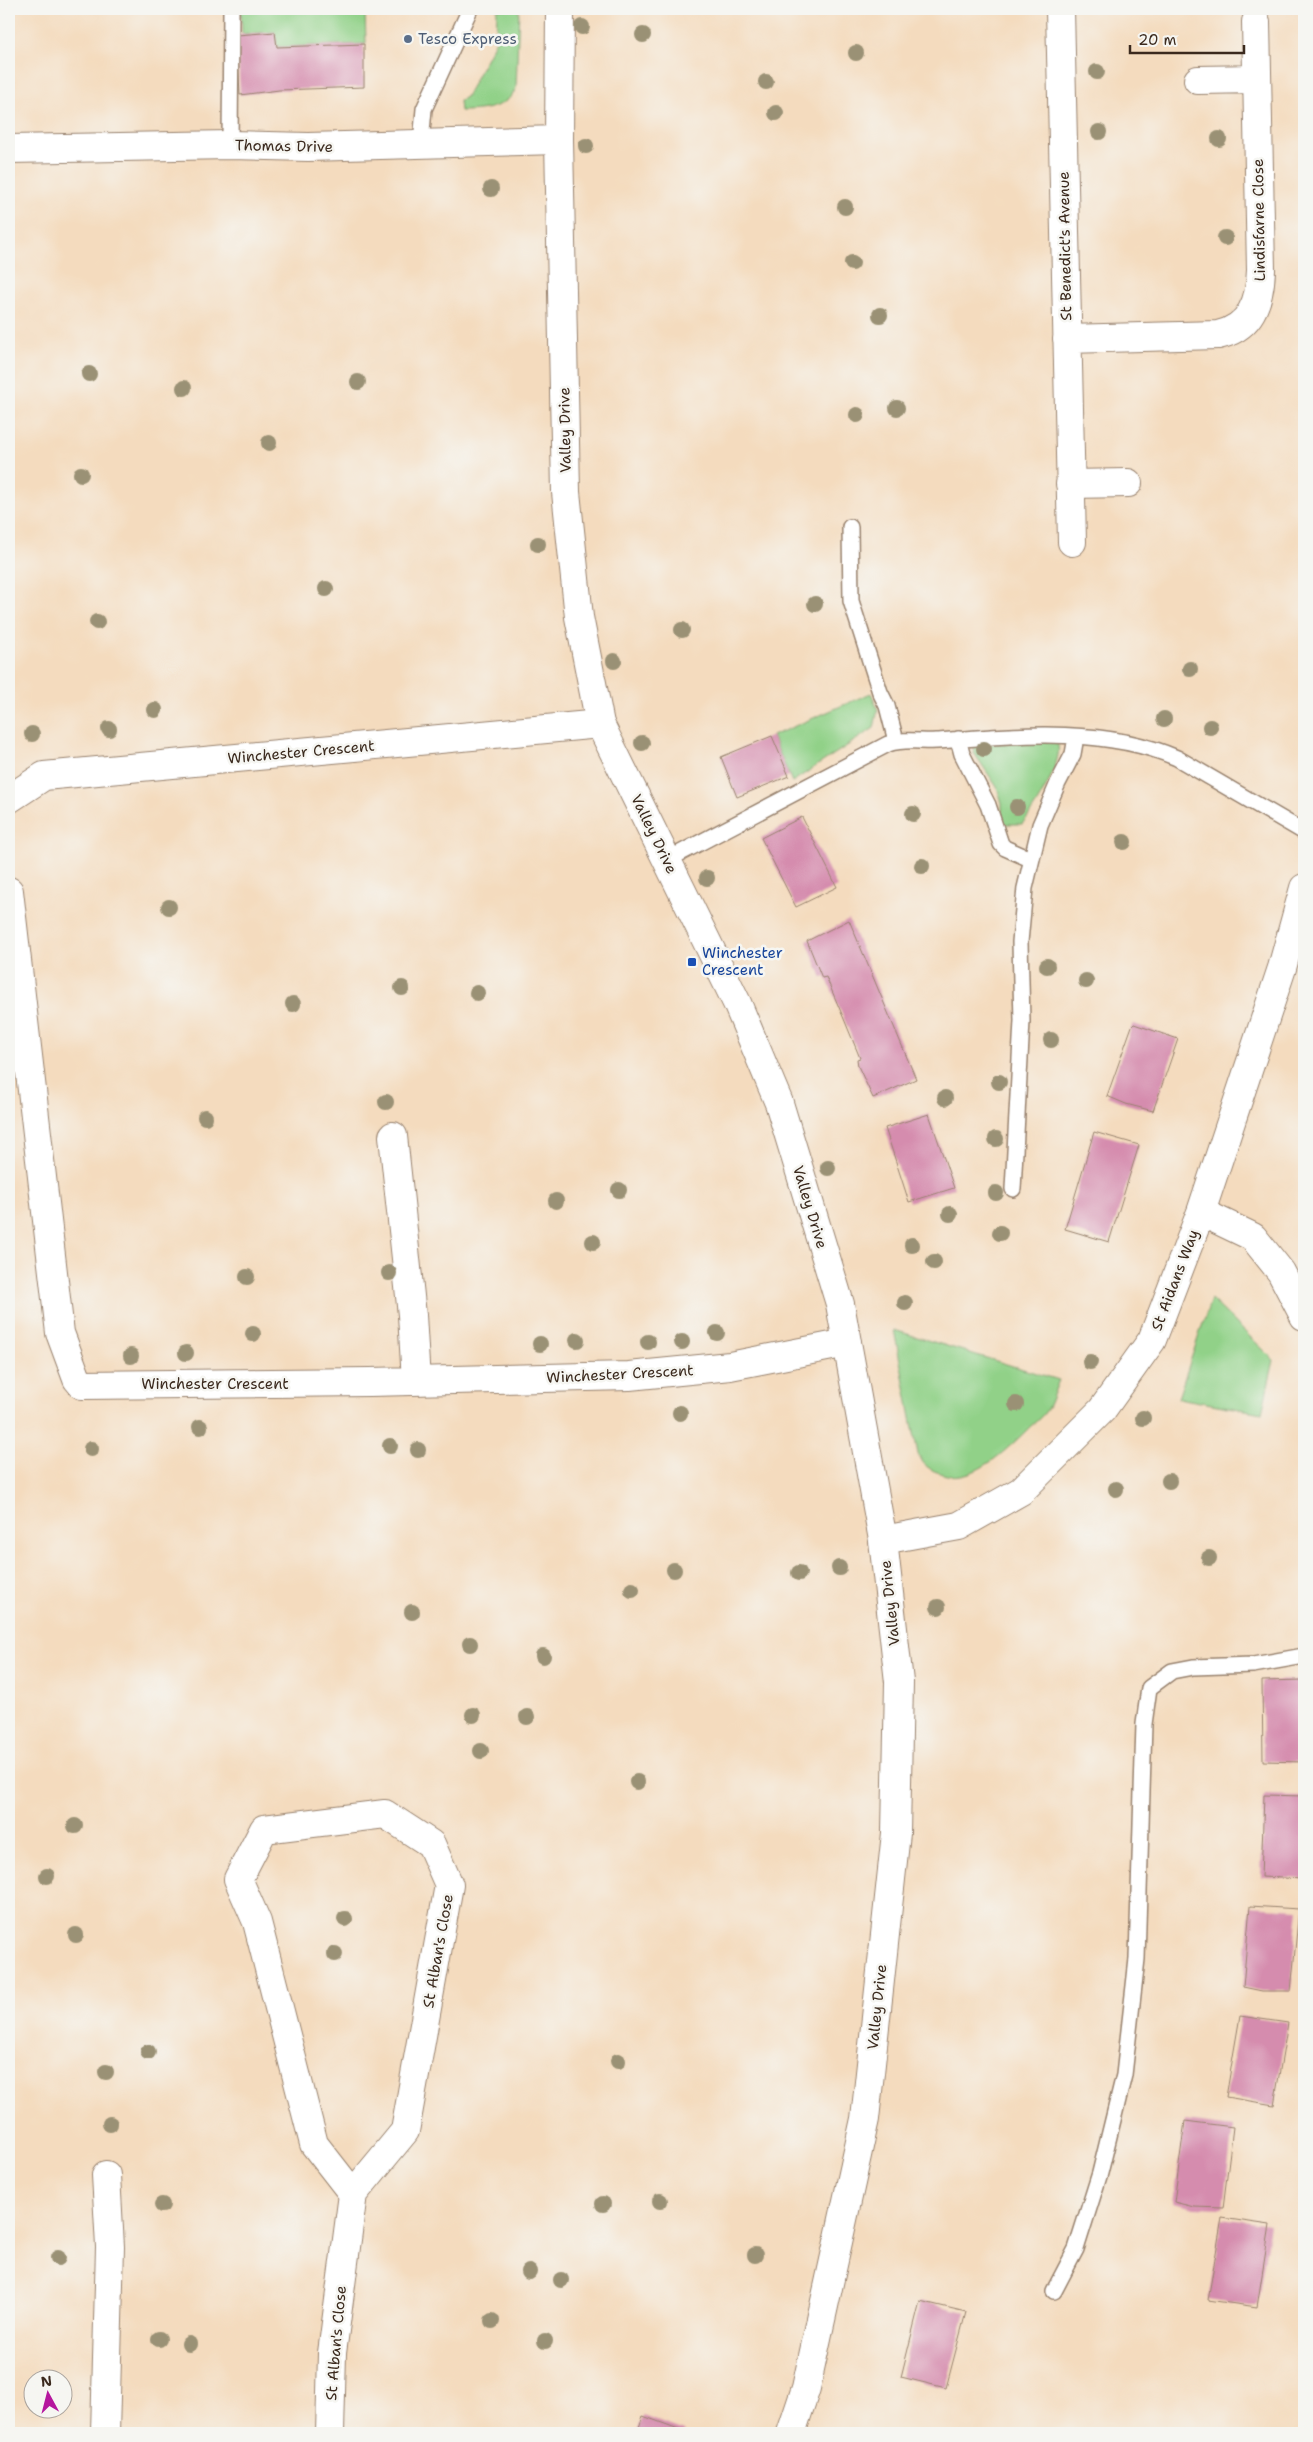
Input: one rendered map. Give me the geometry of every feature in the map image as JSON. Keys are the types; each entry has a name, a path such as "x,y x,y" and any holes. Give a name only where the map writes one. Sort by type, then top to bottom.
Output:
{"street":[{"name":"Valley Drive","path":"560,9 559,140 566,492 578,618 600,724 737,1003 779,1103 840,1304 883,1540 899,1682 896,1833 866,2119 806,2388 791,2433"},
{"name":"St Benedict's Avenue","path":"1060,9 1072,542"},
{"name":"Lindisfarne Close","path":"1067,339 1218,335 1234,330 1250,316 1258,298 1261,270 1256,22"},
{"path":"1198,80 1257,79"},
{"name":"Thomas Drive","path":"9,149 230,145 273,148 559,140"},
{"path":"1070,484 1128,482"},
{"name":"Winchester Crescent","path":"9,799 44,776 600,724"},
{"name":"St Aidans Way","path":"883,1540 958,1526 1021,1492 1102,1410 1152,1340 1201,1212 1282,968 1304,888"},
{"name":"Winchester Crescent","path":"9,891 60,1333 77,1379 82,1385 659,1374 753,1362 847,1343"},
{"path":"393,1136 412,1316 416,1380"},
{"path":"1201,1212 1253,1237 1281,1272 1304,1316"},
{"name":"St Alban's Close","path":"330,2433 332,2353 353,2194 405,2131 449,1886 431,1844 384,1814 264,1829 238,1879 257,1922 314,2144 353,2194"},
{"path":"105,2433 110,2256 106,2175"}],"lane":[{"path":"230,145 232,9"},
{"path":"421,143 424,109 470,9"},
{"path":"850,528 852,606 880,692 887,706 896,741"},
{"path":"667,860 896,741 1004,735 1076,737 1120,741 1165,752 1304,832"},
{"path":"1014,1190 1022,1021 1020,942 1025,888 1030,859 1047,807 1073,754 1076,737"},
{"path":"958,739 962,754 988,804 1001,844 1005,848 1030,859"},
{"path":"1054,2291 1076,2249 1100,2173 1124,2075 1138,1959 1144,1724 1149,1688 1172,1671 1193,1667 1253,1665 1304,1656"}],"green space":[{"path":"241,9 365,9 366,44 277,47 275,32 242,34"},
{"path":"497,9 519,9 516,88 512,95 500,105 484,109 460,111 459,101 466,97 496,40"},
{"path":"871,693 878,709 874,728 792,782 772,736"},
{"path":"1056,741 1058,748 1057,759 1048,784 1034,808 1022,824 1004,824 1002,803 997,787 974,753 974,745"},
{"path":"1211,1299 1274,1360 1262,1413 1178,1398"},
{"path":"894,1330 1059,1380 1045,1412 997,1457 986,1465 962,1475 949,1475 937,1472 926,1465 918,1454"}],"building":[{"path":"275,32 277,47 364,44 364,87 279,90 240,95 237,35"},
{"path":"772,736 789,776 737,797 721,757"},
{"path":"802,817 837,887 796,907 761,838"},
{"path":"849,920 916,1079 873,1098 858,1066 857,1059 860,1058 844,1019 826,977 822,978 807,941"},
{"path":"1134,1024 1178,1039 1153,1111 1126,1104 1107,1096"},
{"path":"929,1114 954,1188 909,1202 885,1128"},
{"path":"1094,1132 1139,1145 1109,1242 1065,1229"},
{"path":"1304,1680 1304,1762 1263,1761 1262,1681"},
{"path":"1264,1795 1304,1796 1304,1879 1261,1877"},
{"path":"1250,1906 1299,1909 1291,1991 1262,1991 1243,1987"},
{"path":"1240,2016 1288,2023 1274,2105 1226,2097"},
{"path":"1185,2121 1233,2127 1223,2208 1194,2207 1174,2202"},
{"path":"1222,2218 1270,2225 1257,2307 1208,2300"},
{"path":"920,2301 966,2312 946,2388 901,2377"},
{"path":"643,2416 684,2431 685,2433 637,2433"}],"place":[{"name":"Tesco Express","path":"408,39"},
{"name":"Winchester Crescent","path":"692,962"}]}
